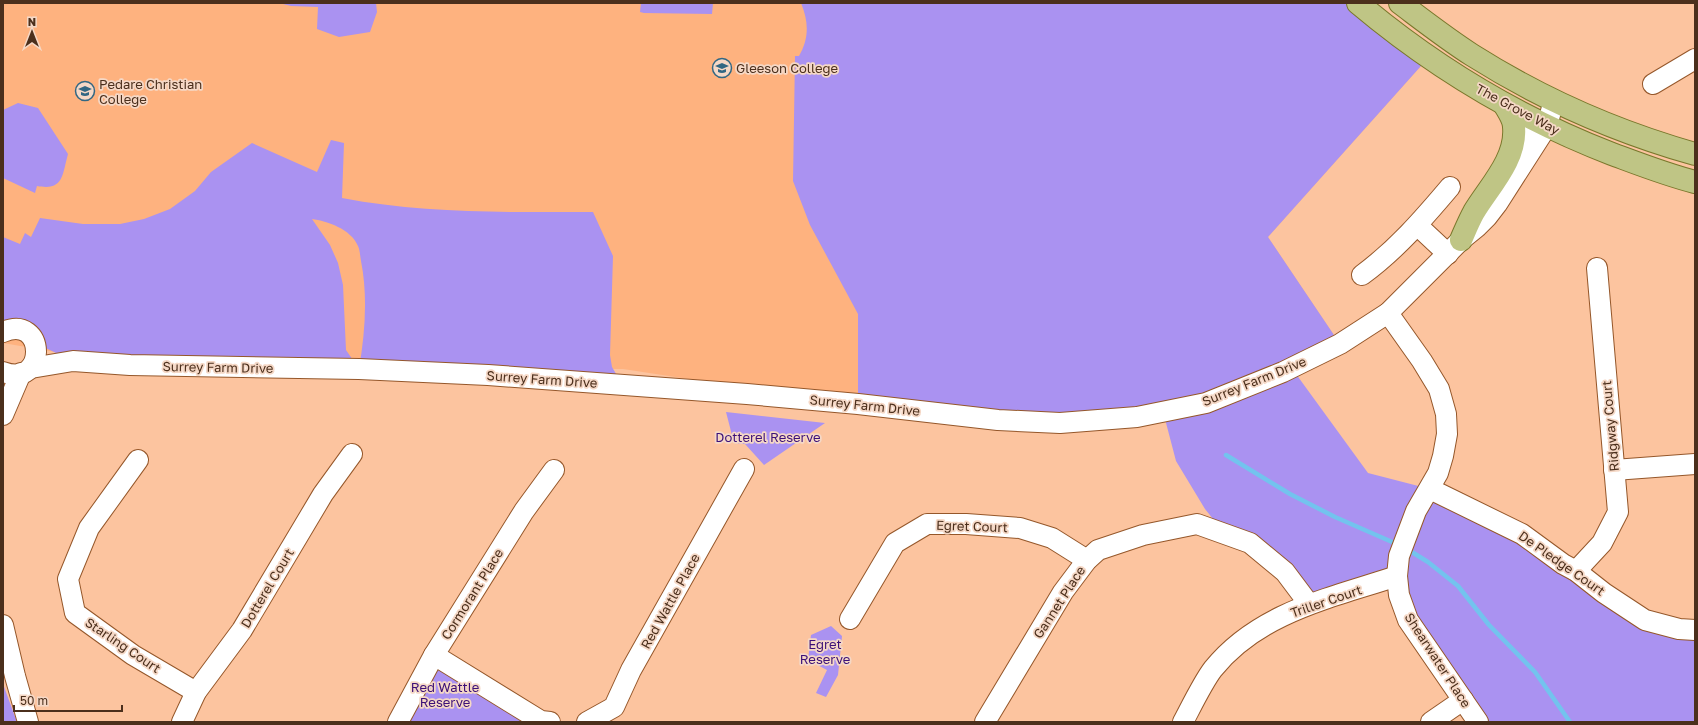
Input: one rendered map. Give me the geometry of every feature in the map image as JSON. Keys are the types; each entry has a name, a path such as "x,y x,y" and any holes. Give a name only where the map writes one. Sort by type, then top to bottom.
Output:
{"main road":[{"name":"The Grove Way","path":"1358,3 1409,43 1446,69 1504,104 1540,123 1639,165 1695,182"},
{"name":"The Grove Way","path":"1400,3 1471,54 1554,100 1616,128 1658,144 1695,154"},
{"path":"1540,123 1554,100"},
{"path":"1454,247 1475,211 1506,164 1513,140 1514,129 1512,120 1504,104"}],"street":[{"path":"1653,84 1695,59"},
{"path":"1506,164 1540,123"},
{"name":"Surrey Farm Drive","path":"18,371 73,361 130,365 359,369 488,375 747,394 858,404 998,420 1060,422 1137,416 1206,403 1283,372 1340,344 1388,313 1454,247 1477,227 1497,204 1540,123"},
{"path":"1362,275 1418,226 1450,187"},
{"path":"1418,226 1454,247"},
{"name":"Ridgway Court","path":"1576,571 1602,543 1618,512 1597,268"},
{"name":"Shearwater Place","path":"1388,313 1422,361 1439,389 1446,414 1447,434 1438,473 1416,511 1399,556 1397,576 1399,595 1408,620 1478,722"},
{"name":"Surrey Farm Drive","path":"3,332 18,329 30,336 35,343 73,361"},
{"path":"3,414 18,371 36,360 37,352 35,343"},
{"name":"Dotterel Court","path":"182,722 196,692 242,630 323,494 352,454"},
{"name":"Starling Court","path":"138,460 89,528 68,579 75,612 133,655 196,692"},
{"path":"1614,470 1695,464"},
{"name":"Red Wattle Place","path":"587,722 614,707 631,670 744,469"},
{"name":"Cormorant Place","path":"398,722 434,655 524,511 554,470"},
{"name":"De Pledge Court","path":"1430,489 1522,534 1644,620 1679,629 1695,630"},
{"name":"Egret Court","path":"850,619 894,543 927,524 966,524 1020,528 1052,538 1086,560"},
{"name":"Gannet Place","path":"985,722 1063,592 1086,560 1098,550 1142,535 1197,524 1250,543 1285,572 1309,604"},
{"name":"Triller Court","path":"1183,722 1212,670 1246,636 1309,604 1397,576"},
{"path":"3,625 14,676 28,722"},
{"path":"434,655 541,721 550,722"},
{"path":"1432,722 1463,700"}],"shaded area":[{"path":"3,3 1370,3 1429,57 1268,237 1340,344 846,403 623,369 130,365 3,343"}],"green space":[{"path":"279,3 376,3 377,12 370,32 339,37 317,29 318,7 291,6"},
{"path":"641,3 713,3 712,14 644,13 640,12"},
{"path":"801,3 1359,3 1429,57 1268,237 1340,344 1283,372 1137,417 858,404 858,314 810,225 793,181 795,56 799,56 802,50 805,43 807,30 804,10"},
{"path":"18,103 38,108 68,154 63,175 57,184 46,187 37,186 35,193 3,178 3,110"},
{"path":"331,140 344,143 342,198 405,207 468,211 593,212 613,256 610,355 612,367 622,384 73,361 35,343 3,332 3,237 20,244 25,233 31,237 40,218 83,224 120,224 144,219 170,209 195,191 211,172 252,143 317,172","holes":["312,219 338,227 350,235 355,240 359,249 365,301 363,342 359,369 346,350 343,285 338,263 330,245"]},
{"path":"1296,374 1368,473 1430,489 1604,593 1695,630 1695,722 1478,722 1408,620 1397,576 1309,604 1226,535 1205,509 1176,461 1165,419"},
{"name":"Dotterel Reserve","path":"726,412 825,423 764,465 745,444 734,443"},
{"name":"Egret Reserve","path":"831,626 842,636 838,675 826,697 816,693 827,670 808,660 811,635"},
{"name":"Red Wattle Reserve","path":"434,655 550,722 399,722"},
{"path":"3,684 17,722 3,722"}],"waterway":[{"path":"1226,455 1290,494 1335,517 1399,545"},
{"path":"1407,549 1428,562 1458,586 1489,625 1535,672 1570,722"}],"place":[{"name":"Gleeson College","path":"722,68"},
{"name":"Pedare Christian College","path":"85,91"}]}
